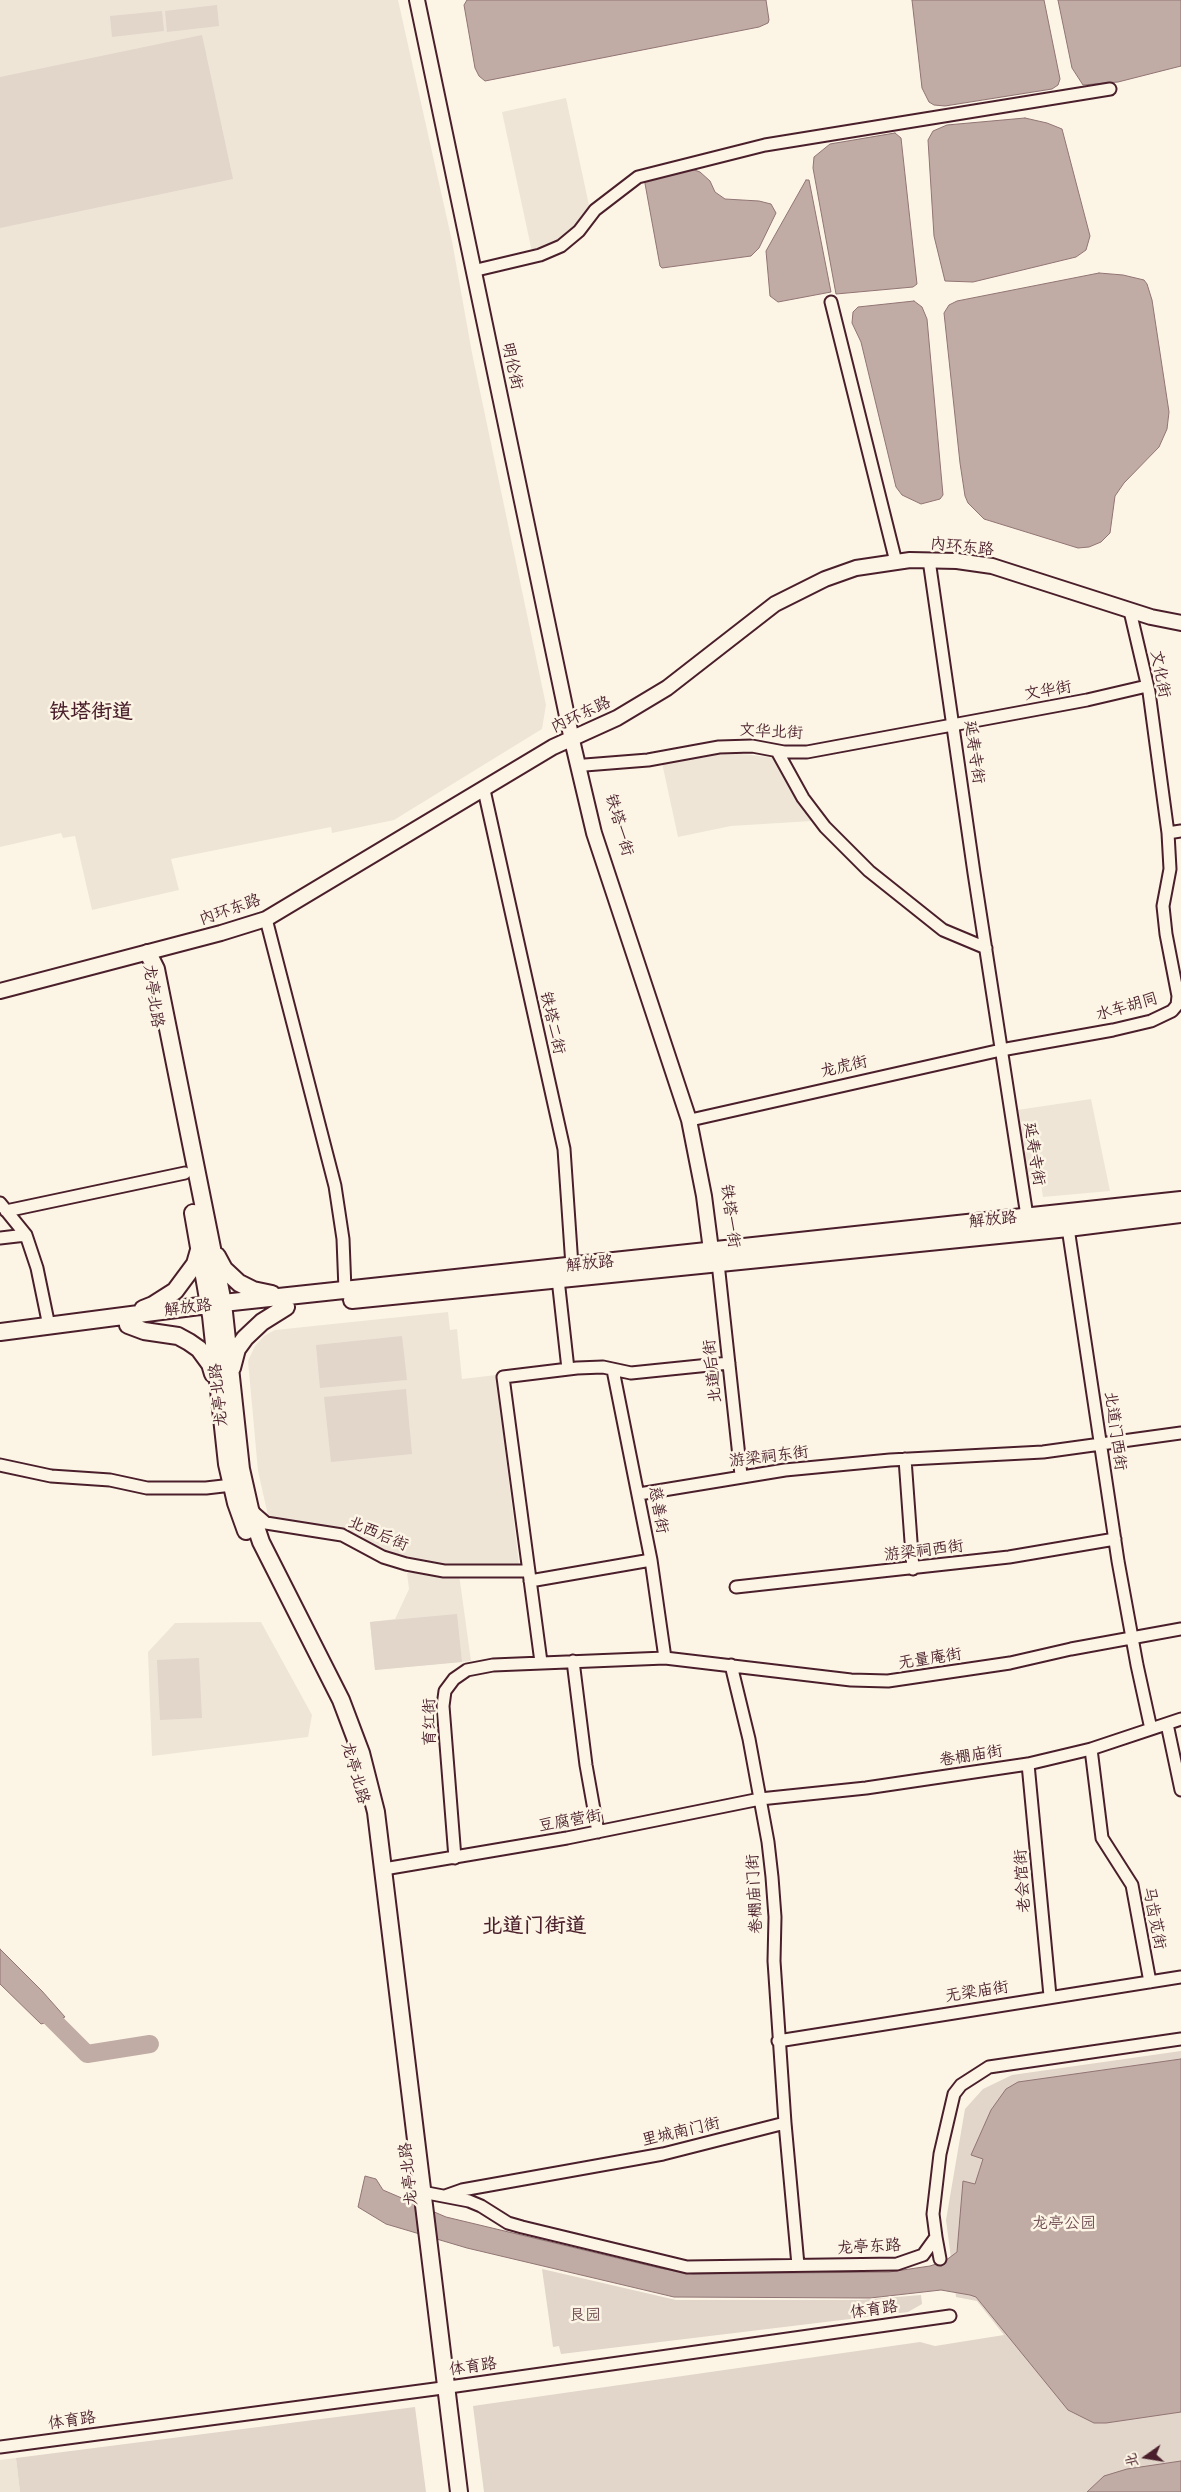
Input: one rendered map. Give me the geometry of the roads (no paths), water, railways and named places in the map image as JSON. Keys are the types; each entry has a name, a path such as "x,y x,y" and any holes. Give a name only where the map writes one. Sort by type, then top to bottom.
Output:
{"main road":[{"name":"龙亭北路","path":"148,953 146,972 185,1173 205,1246"},
{"name":"龙亭北路","path":"148,953 156,969 217,1310 232,1485 252,1546 300,1636 332,1704 351,1756 362,1794 419,2197"},
{"name":"解放路","path":"0,1332 287,1302 558,1279 715,1254 1027,1216 1181,1200"},
{"name":"解放路","path":"287,1302 345,1290 572,1266 1068,1228 1181,1214"},
{"path":"224,1389 210,1364 192,1344 178,1336 144,1331 128,1320 174,1291 195,1264 205,1246 224,1269 239,1283 287,1302"},
{"path":"224,1389 233,1362 244,1339 287,1302"},
{"name":"解放路","path":"0,1340 128,1320"},
{"name":"龙亭北路","path":"224,1389 250,1509 261,1542 341,1700 372,1792 384,1869 419,2197 422,2244 440,2388 448,2492"},
{"name":"龙亭北路","path":"440,2388 459,2492"}],"street":[{"name":"明伦街","path":"417,0 575,739"},
{"name":"明伦街","path":"426,0 575,739"},
{"path":"481,269 540,255 561,246 579,231 595,210 638,177 764,145 1110,89"},
{"path":"831,302 896,562"},
{"name":"内环东路","path":"0,991 148,953 266,919 553,747 575,739 617,718 673,684 756,616 775,604 825,579 856,568 896,562 929,560 957,561 992,566 1130,611 1181,623"},
{"name":"延寿寺街","path":"929,560 1027,1216"},
{"name":"文化街","path":"1130,611 1147,686 1168,833"},
{"name":"文华街","path":"954,723 1087,700 1147,686"},
{"name":"文华北街","path":"585,765 648,760 719,747 752,746 793,753 807,752 954,723"},
{"name":"铁塔一街","path":"575,739 585,765 601,832 684,1080 710,1195 715,1254"},
{"name":"铁塔一街","path":"575,739 594,833 689,1120 715,1254"},
{"path":"777,751 803,798 825,827 869,871 942,930 986,948"},
{"name":"铁塔二街","path":"484,790 564,1149 572,1266"},
{"path":"1168,833 1181,831"},
{"name":"水车胡同","path":"1001,1050 1113,1030 1151,1021 1172,1011 1177,1005 1177,989 1166,934 1163,906 1170,869 1168,833"},
{"path":"266,919 335,1186 343,1239 345,1290"},
{"name":"龙虎街","path":"694,1119 1001,1050"},
{"path":"50,1326 37,1268 26,1235 3,1207 185,1173"},
{"name":"北道门西街","path":"1068,1228 1115,1539 1132,1638 1151,1729"},
{"path":"0,1238 26,1235"},
{"name":"北道后街","path":"715,1254 741,1475"},
{"path":"558,1279 568,1369"},
{"path":"541,1662 503,1377 568,1369 603,1367 631,1373 729,1363"},
{"name":"慈善街","path":"613,1370 651,1560 665,1658"},
{"name":"游梁祠东街","path":"639,1494 741,1475 905,1459 1043,1452 1100,1446 1181,1433"},
{"path":"905,1459 913,1569"},
{"path":"0,1465 51,1476 110,1480 146,1488 206,1488 232,1485"},
{"name":"北西后街","path":"250,1509 266,1523 342,1536 383,1557 406,1564 444,1571 529,1576"},
{"name":"游梁祠西街","path":"736,1587 1009,1557 1115,1539"},
{"path":"529,1576 651,1560"},
{"name":"无量庵街","path":"731,1665 851,1680 888,1682 1010,1663 1070,1649 1181,1629"},
{"name":"育红街","path":"455,1858 444,1706 445,1691 454,1679 467,1670 493,1665 541,1662 665,1658 731,1665"},
{"path":"573,1661 586,1765 598,1832"},
{"name":"卷棚庙门街","path":"731,1665 760,1798 772,1877 775,1917 774,1961 778,2041 785,2123"},
{"name":"卷棚庙街","path":"760,1798 874,1787 1028,1764 1091,1748 1181,1719"},
{"path":"1167,1724 1181,1790"},
{"name":"马齿苋街","path":"1091,1748 1102,1838 1132,1885 1150,1982"},
{"name":"老会馆街","path":"1028,1764 1050,1996"},
{"name":"豆腐营街","path":"384,1869 598,1832 760,1798"},
{"name":"无梁庙街","path":"778,2041 1050,1996 1181,1977"},
{"path":"940,2259 933,2214 940,2154 954,2094 961,2085 989,2067 1181,2039"},
{"path":"785,2123 798,2265"},
{"name":"里城南门街","path":"445,2196 462,2190 663,2154 785,2123"},
{"name":"龙亭东路","path":"419,2197 445,2196 481,2206 508,2222 522,2227 687,2267 897,2264 923,2255 936,2237"},
{"name":"体育路","path":"0,2448 950,2316"}],"waterway":[{"path":"37,2004 87,2054 150,2044"}],"district":[{"name":"铁塔街道","path":"91,712"},
{"name":"北道门街道","path":"534,1926"}],"park label":[{"name":"龙亭公园","path":"1064,2224"},
{"name":"艮园","path":"585,2316"}]}
